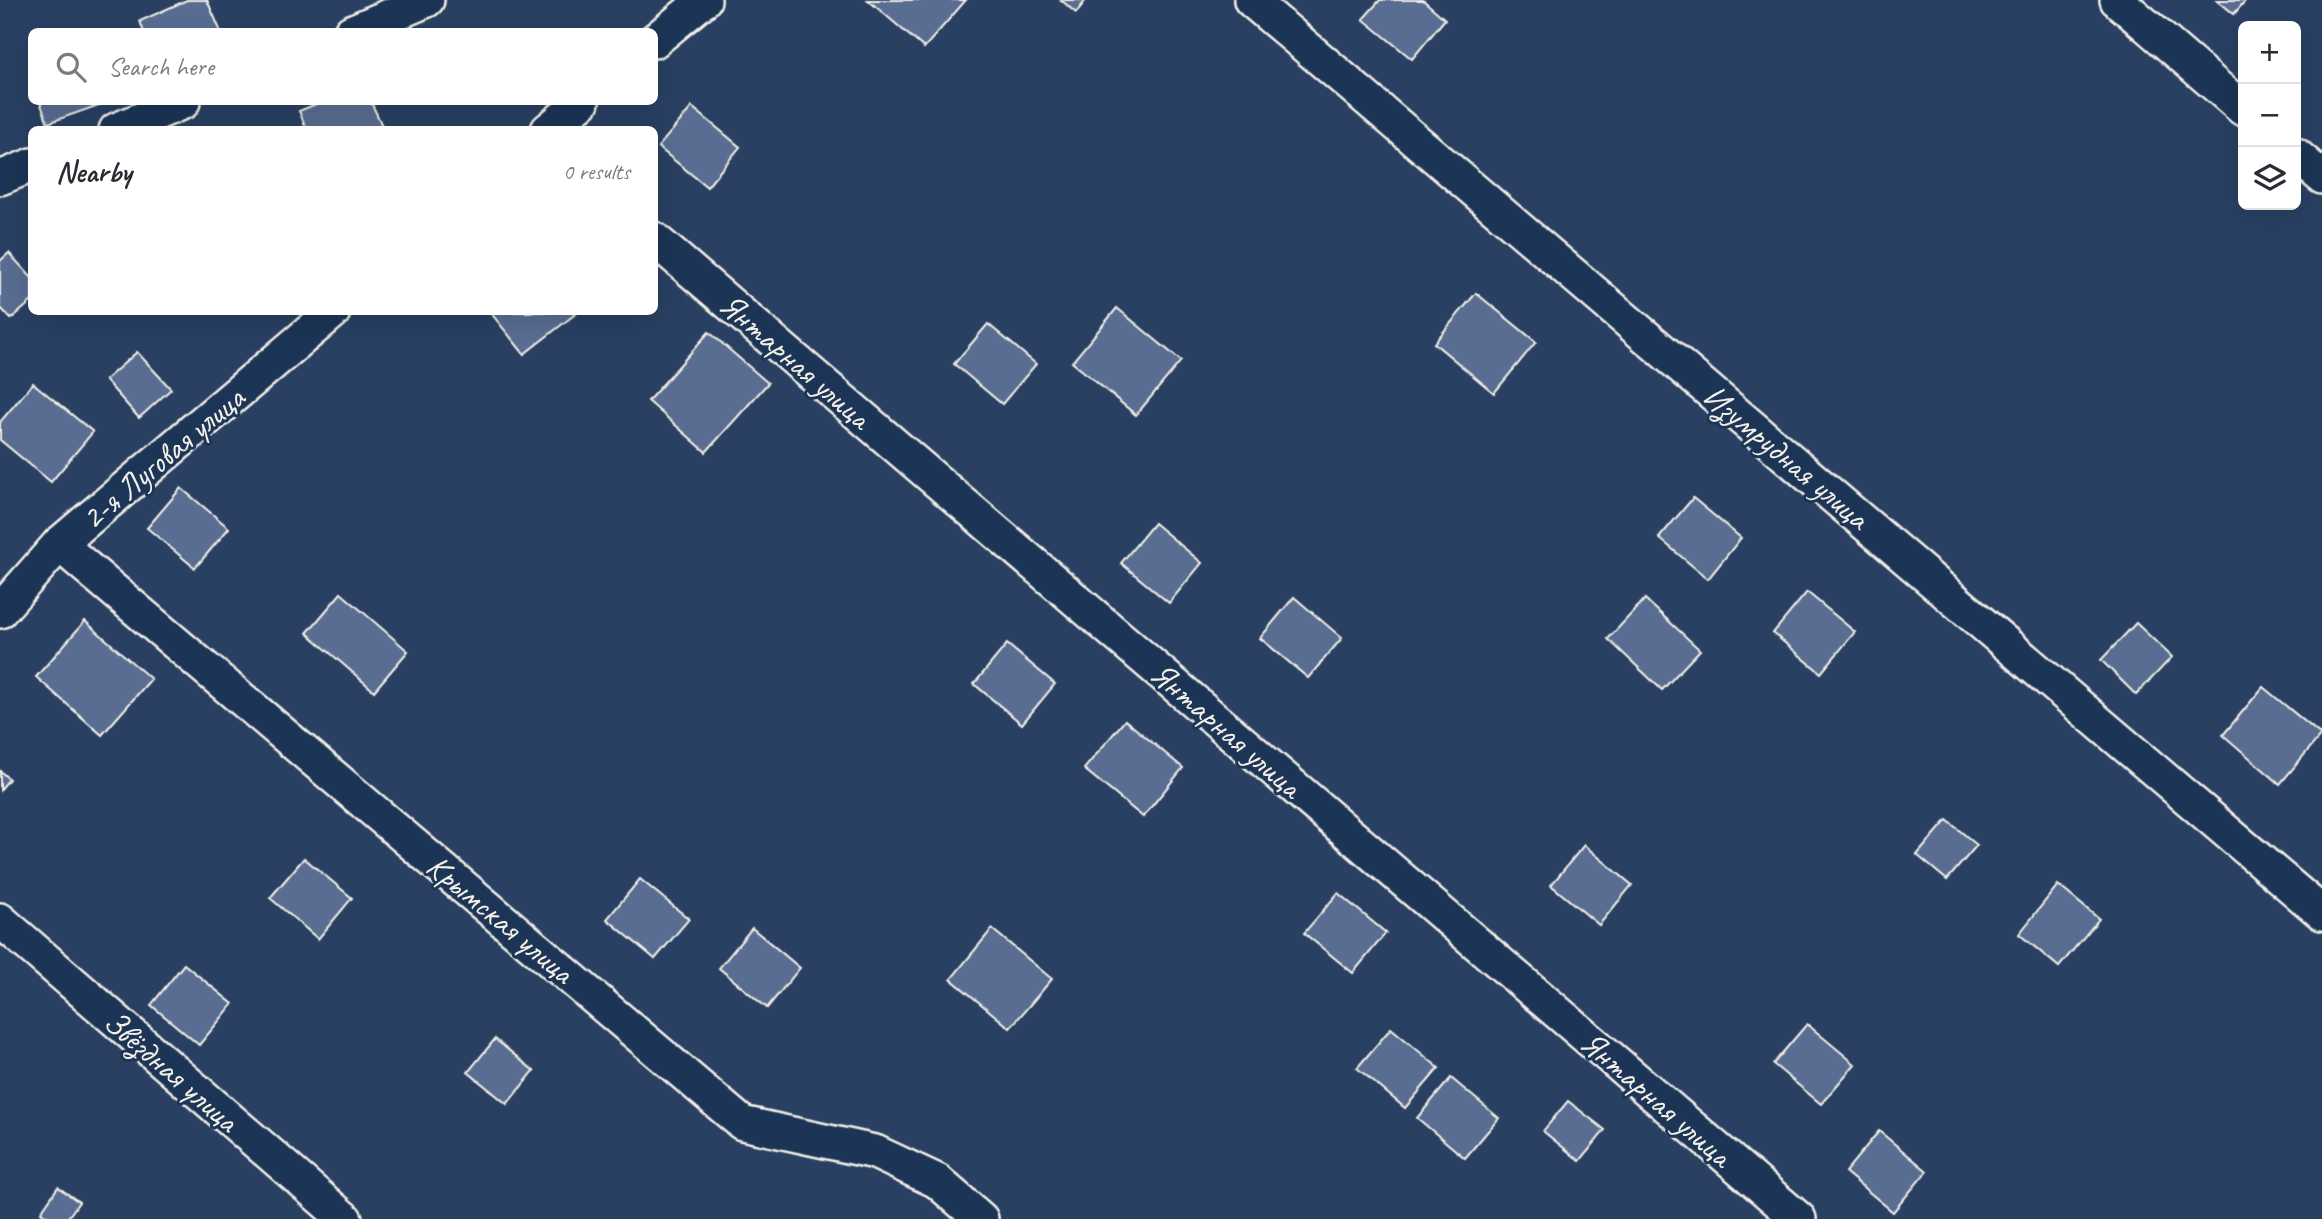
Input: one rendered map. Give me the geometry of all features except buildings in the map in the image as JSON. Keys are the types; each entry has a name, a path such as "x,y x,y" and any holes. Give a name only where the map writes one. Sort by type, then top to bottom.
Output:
{"street":[{"path":"360,28 427,0"},
{"path":"658,38 704,0"},
{"name":"Изумрудная улица","path":"1251,0 2322,913"},
{"path":"2117,0 2238,105"},
{"path":"126,126 176,105"},
{"path":"553,126 578,105"},
{"path":"2301,159 2322,177"},
{"path":"0,178 28,167"},
{"name":"Янтарная улица","path":"658,242 1799,1219"},
{"name":"2-я Луговая улица","path":"0,611 59,544 329,315"},
{"name":"Крымская улица","path":"59,544 743,1122 875,1152 937,1181 981,1219"},
{"name":"Звёздная улица","path":"0,920 345,1219"}]}
